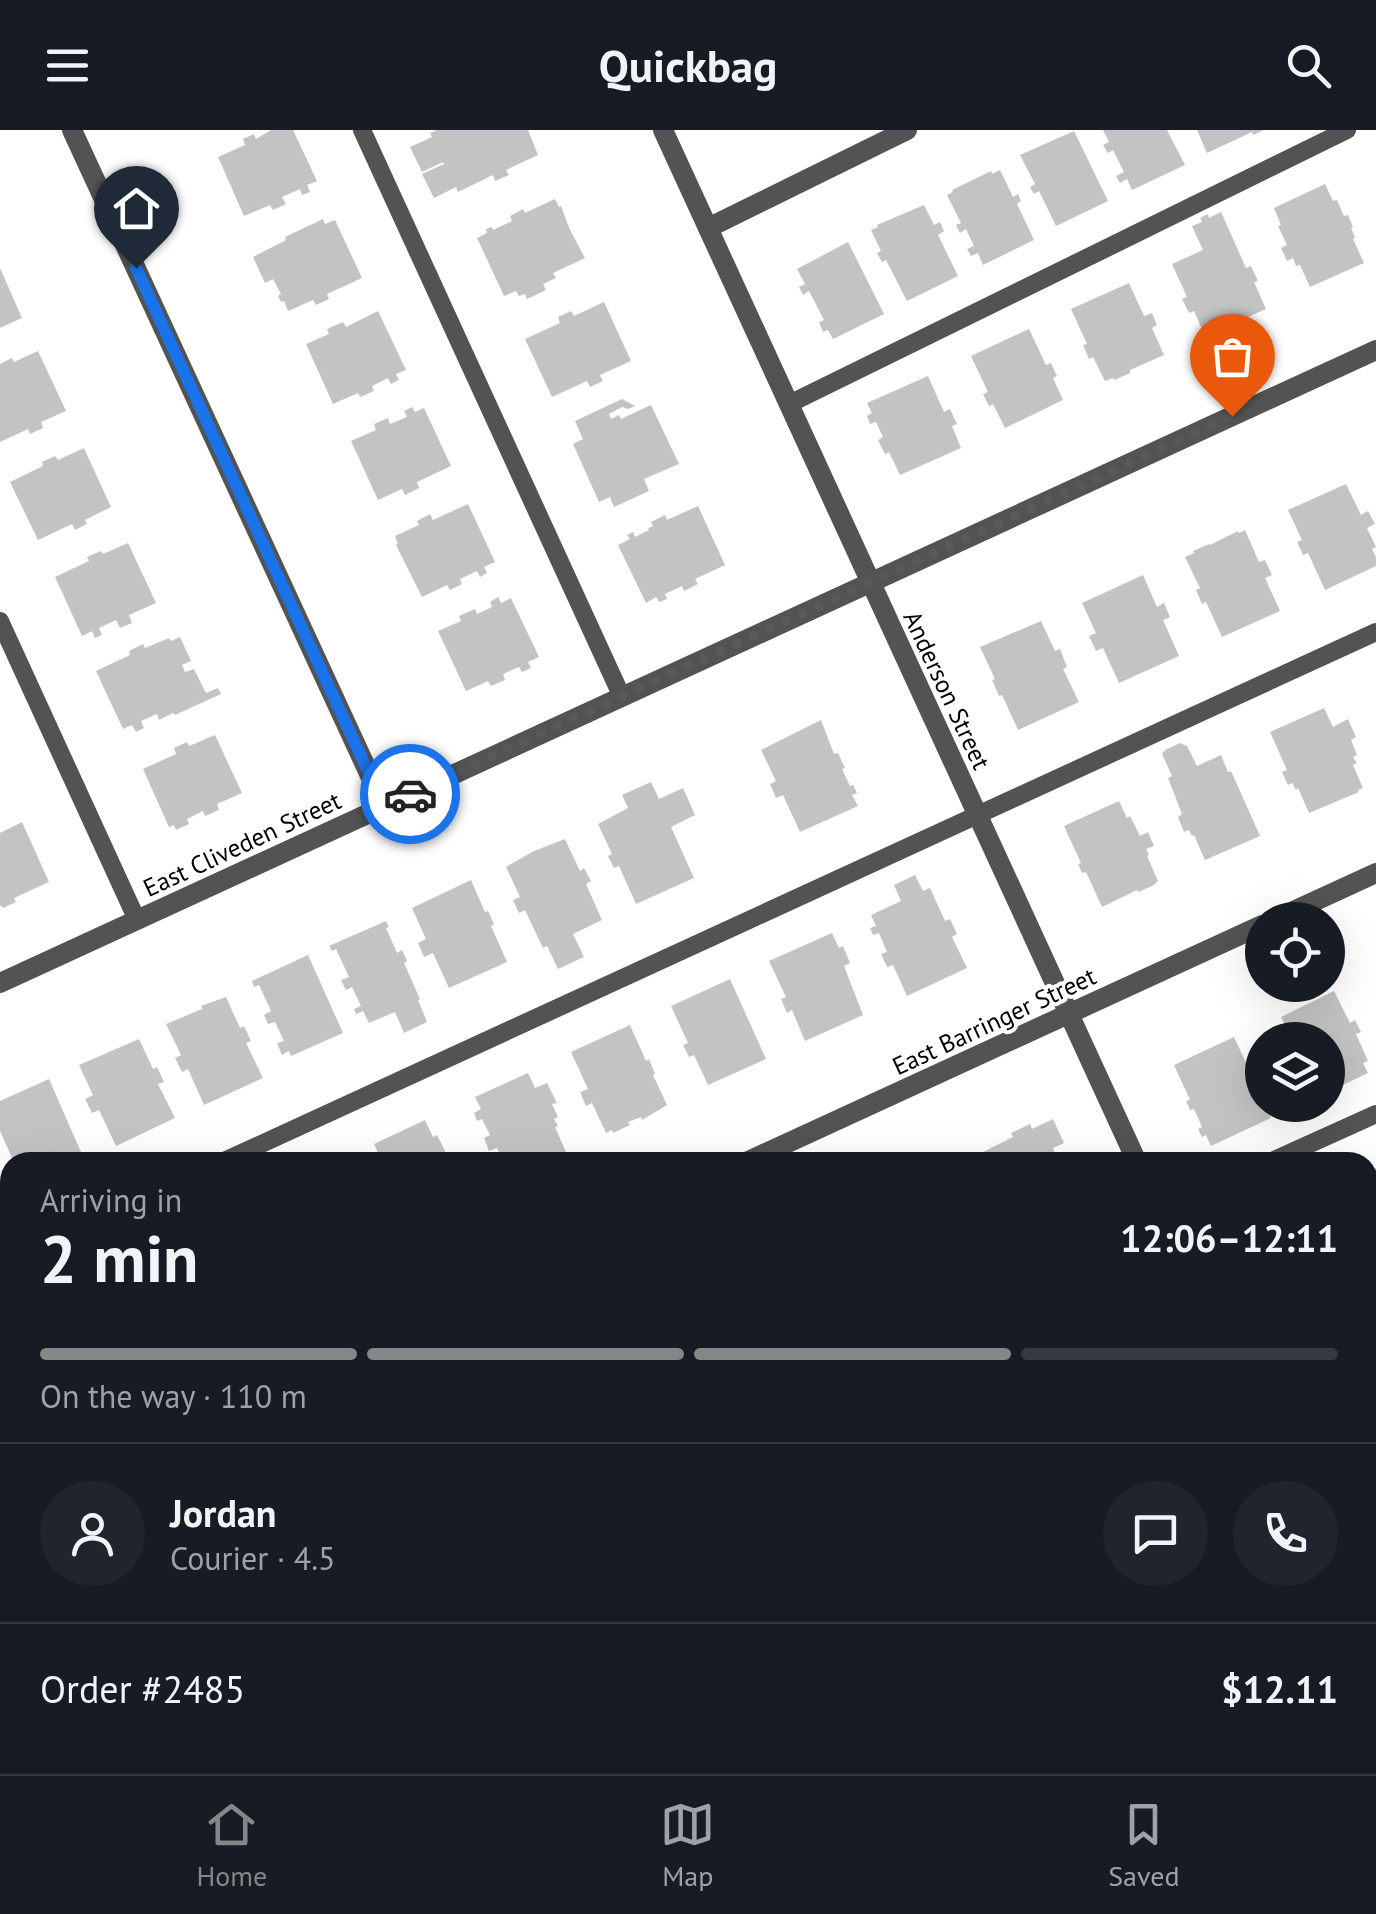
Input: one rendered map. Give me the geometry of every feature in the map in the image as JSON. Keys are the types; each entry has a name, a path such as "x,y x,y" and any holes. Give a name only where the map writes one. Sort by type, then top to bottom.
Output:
{"street":[{"path":"72,130 384,806"},
{"name":"Anderson Street","path":"663,130 1132,1152"},
{"path":"708,228 907,130"},
{"name":"East Cliveden Street","path":"0,982 1376,350"},
{"path":"1313,902 1376,873"},
{"name":"East Barringer Street","path":"768,1152 1245,933"}],"lane":[{"path":"362,130 622,696"},
{"path":"789,404 1347,130"},
{"path":"0,621 138,920"},
{"path":"244,1152 1376,632"},
{"path":"1292,1152 1376,1114"}],"building":[{"path":"271,130 293,130 317,181 307,185 310,192 302,195 300,189 282,197 286,204 273,210 270,205 244,216 218,157 245,145 243,139 254,134 256,139"},
{"path":"528,130 538,155 506,170 509,175 495,181 493,175 458,192 456,187 434,198 422,174 444,164 422,172 410,147 432,137 430,133"},
{"path":"1103,130 1167,130 1185,165 1132,190 1127,179 1120,183 1116,176 1124,172 1113,150 1108,153 1103,145 1109,142"},
{"path":"1197,130 1264,130 1207,153"},
{"path":"1074,131 1108,201 1056,226 1039,191 1034,194 1030,187 1035,184 1020,155"},
{"path":"1000,170 1013,197 1018,194 1021,201 1017,204 1034,240 983,265 978,253 971,256 967,249 974,246 966,229 960,233 956,225 961,223 947,195"},
{"path":"1325,184 1344,216 1348,215 1364,263 1310,287 1300,265 1296,266 1293,258 1287,261 1281,248 1287,245 1274,208"},
{"path":"555,199 585,258 553,273 556,278 543,284 546,290 527,299 516,291 504,296 477,238 487,233 486,229 493,230 512,221 510,216 523,209 525,213"},
{"path":"924,205 934,225 940,222 944,231 938,235 958,276 907,301 886,260 882,262 877,253 881,251 871,230"},
{"path":"1221,212 1246,268 1251,266 1258,281 1254,282 1266,309 1205,336 1194,311 1189,313 1182,299 1187,297 1172,264 1203,250 1192,226 1208,214 1209,218"},
{"path":"323,219 325,224 335,220 362,278 327,294 329,299 316,305 313,300 288,311 273,279 265,283 253,257"},
{"path":"848,242 884,314 833,339 828,330 823,332 819,322 824,320 809,291 803,295 799,287 805,284 797,269"},
{"path":"0,268 22,318 0,328"},
{"path":"1129,283 1144,316 1152,313 1157,325 1152,328 1164,355 1105,381 1093,357 1089,359 1083,345 1087,344 1071,309"},
{"path":"604,302 631,361 600,375 603,381 590,387 587,381 552,397 525,339 560,323 558,317 571,311 574,316"},
{"path":"378,311 406,370 396,374 399,380 391,384 388,378 372,386 374,391 333,404 306,344 329,334 327,329 343,322 346,327"},
{"path":"1029,329 1046,365 1051,363 1063,400 1005,428 983,394 988,392 971,356"},
{"path":"38,351 66,411 41,422 43,428 30,434 28,429 0,442 0,364"},
{"path":"928,376 944,412 950,409 957,424 952,426 961,448 900,475 878,440 883,437 876,422 870,424 867,416 872,413 867,403"},
{"path":"622,399 635,406 609,414 611,419 619,415 621,419 651,405 679,464 644,479 649,491 614,507 610,497 599,502 573,444 583,439 575,421"},
{"path":"412,407 415,412 424,408 451,466 417,482 419,488 405,495 402,489 378,500 351,441 376,430 374,424 388,418 390,424 407,417 404,411"},
{"path":"84,448 111,507 85,520 87,524 75,530 72,524 38,540 10,482 55,456 58,460"},
{"path":"1346,484 1361,515 1368,511 1375,524 1367,528 1376,547 1372,549 1376,566 1325,590 1308,553 1303,555 1297,542 1302,540 1288,510"},
{"path":"468,504 495,562 484,567 487,573 480,577 477,571 460,579 462,584 450,590 447,585 422,597 395,536 419,525 417,521 430,514 433,520"},
{"path":"698,506 725,565 695,579 698,584 684,591 682,586 665,594 667,599 659,602 656,597 646,603 618,545 630,539 627,535 633,532 635,537 649,530 651,522 665,515 667,520"},
{"path":"1245,530 1259,562 1265,560 1272,575 1265,578 1280,611 1222,637 1206,602 1202,604 1196,590 1200,588 1185,557"},
{"path":"128,543 156,603 129,615 132,623 120,628 116,620 99,628 102,635 95,638 92,631 82,636 55,577 89,561 87,557"},
{"path":"1143,575 1157,607 1164,603 1170,617 1163,620 1179,656 1119,683 1103,648 1096,651 1089,636 1096,633 1082,603"},
{"path":"498,597 501,603 511,598 539,657 528,662 531,668 522,672 519,667 503,674 505,680 491,686 488,681 466,691 438,631 461,621 459,616 492,607 490,602"},
{"path":"1041,621 1055,651 1060,649 1067,667 1063,669 1079,702 1018,730 1002,695 999,696 980,647"},
{"path":"180,637 191,661 182,665 185,672 194,669 206,693 218,688 221,694 175,715 159,720 157,714 141,721 144,728 136,732 132,725 123,729 96,671 130,655 129,651 143,644 145,648"},
{"path":"1324,708 1333,727 1348,719 1356,737 1351,740 1357,755 1353,765 1363,788 1309,813 1298,788 1292,783 1288,785 1282,772 1287,770 1270,732"},
{"path":"821,720 834,754 838,753 850,786 857,793 852,795 858,806 800,832 783,795 776,798 770,784 776,781 761,750"},
{"path":"215,735 242,793 217,804 219,810 205,816 203,811 187,819 189,824 176,830 174,825 169,827 143,769 176,754 174,748"},
{"path":"1180,743 1187,746 1197,766 1221,755 1260,836 1205,860 1194,835 1189,830 1184,832 1178,817 1182,814 1168,778 1172,776 1162,754"},
{"path":"651,782 659,799 683,788 695,815 671,827 694,878 636,904 619,866 614,868 608,856 612,854 598,824 628,808 622,795"},
{"path":"1119,801 1140,836 1148,832 1154,846 1146,849 1147,856 1158,881 1102,907 1086,872 1082,873 1064,826"},
{"path":"22,822 49,882 14,898 16,902 3,908 0,833"},
{"path":"565,839 580,871 584,868 591,881 586,884 602,920 573,934 584,957 558,969 525,910 519,913 513,900 520,897 506,867"},
{"path":"915,875 923,891 930,888 945,921 950,919 957,934 952,937 967,968 907,996 893,965 887,967 881,954 887,952 879,933 873,935 870,928 876,926 871,915 901,901 894,885"},
{"path":"471,880 494,924 491,926 507,962 449,988 433,953 424,957 418,943 426,939 412,908"},
{"path":"386,921 397,953 402,950 407,961 404,963 427,1022 404,1033 395,1012 369,1023 363,1011 356,1014 354,1009 361,1006 352,987 346,990 341,980 349,977 336,949 332,951 329,946"},
{"path":"832,933 850,963 844,966 863,1015 805,1041 792,1010 787,1013 781,999 786,997 769,961"},
{"path":"308,955 343,1033 291,1056 289,1051 282,1055 277,1043 284,1041 275,1022 268,1024 264,1015 271,1011 259,985 254,987 252,981"},
{"path":"730,979 766,1059 708,1085 694,1055 689,1057 683,1045 688,1043 671,1006"},
{"path":"226,997 240,1028 244,1026 251,1041 246,1043 263,1078 204,1105 188,1069 182,1072 175,1058 181,1055 166,1024"},
{"path":"1312,1002 1340,1002 1350,1023 1355,1020 1361,1032 1356,1034 1368,1061 1363,1063 1368,1073 1345,1084 1345,1022 1283,1022 1281,1017"},
{"path":"630,1025 667,1105 642,1120 641,1117 606,1133 592,1103 586,1106 580,1092 588,1089 571,1052"},
{"path":"1234,1037 1245,1060 1245,1122 1262,1122 1211,1146 1198,1129 1202,1127 1194,1109 1190,1110 1186,1101 1190,1100 1174,1065"},
{"path":"139,1039 164,1082 158,1084 175,1118 116,1146 99,1110 92,1113 85,1099 93,1095 79,1065"},
{"path":"528,1073 535,1088 547,1083 557,1103 552,1104 558,1117 554,1119 558,1126 555,1127 566,1152 499,1152 497,1148 489,1151 484,1138 490,1135 474,1113 481,1109 475,1097"},
{"path":"49,1079 81,1152 9,1152 0,1131 0,1101"},
{"path":"1053,1119 1064,1143 1053,1148 1054,1152 983,1152 1030,1124 1032,1129"},
{"path":"425,1120 446,1152 378,1152 374,1144"}],"way so far":[{"path":"410,794 1232,416"}],"route":[{"path":"136,268 384,806 410,794"}]}
